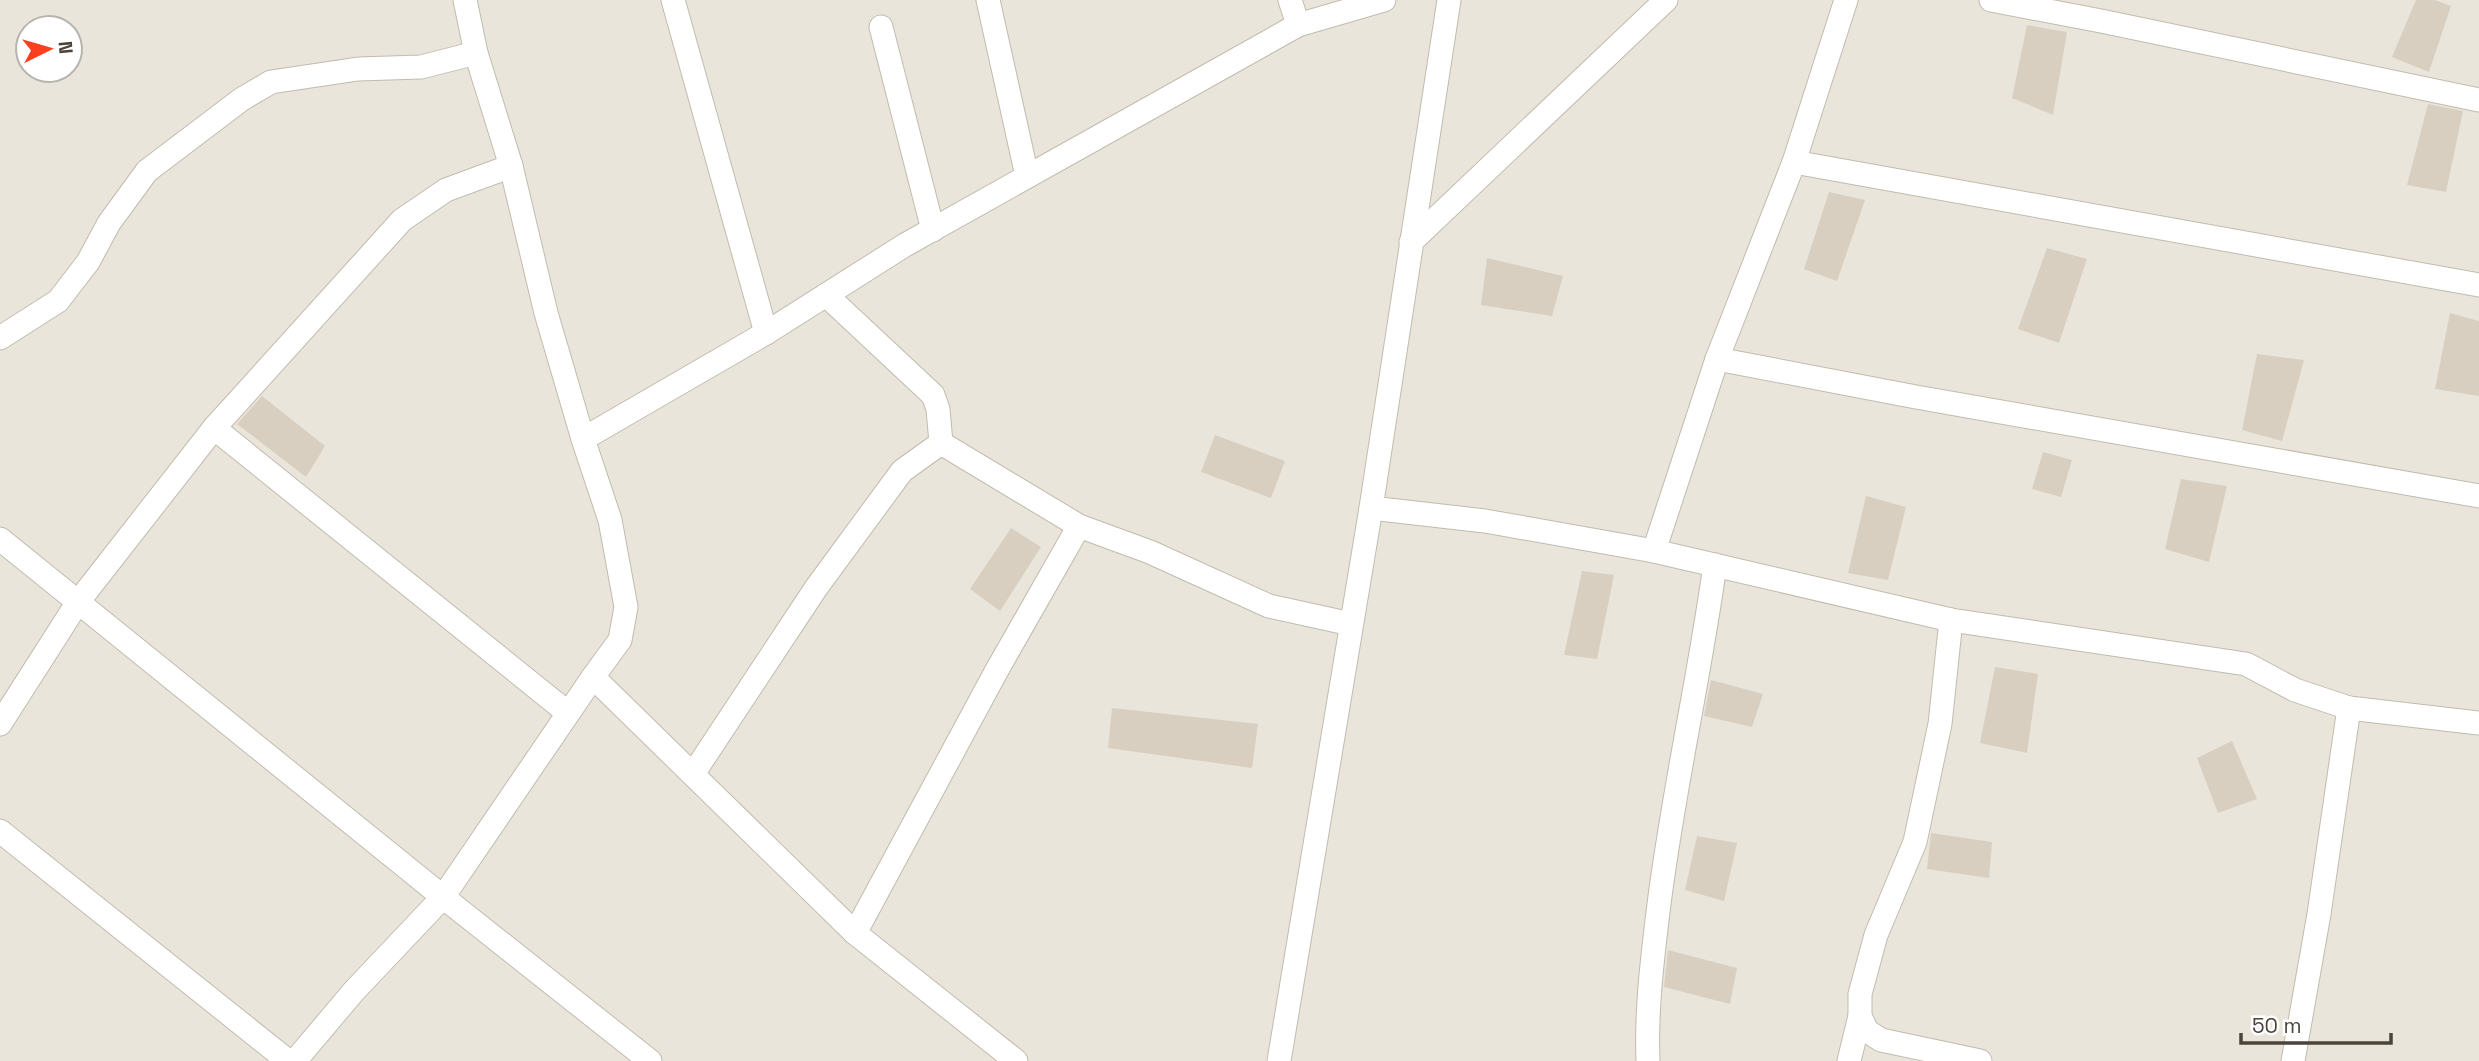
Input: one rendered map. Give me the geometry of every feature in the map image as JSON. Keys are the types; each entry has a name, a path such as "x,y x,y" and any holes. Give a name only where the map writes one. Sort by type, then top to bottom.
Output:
{"street":[{"path":"673,0 766,333"},
{"path":"988,0 1027,176"},
{"path":"1290,0 1298,25"},
{"path":"583,439 766,333 933,230 1298,25 1384,0"},
{"path":"1279,1061 1371,508 1449,0"},
{"path":"1410,242 1666,0"},
{"path":"1654,551 1717,359 1794,162 1846,0"},
{"path":"1991,0 2102,20 2479,100"},
{"path":"295,1061 354,991 443,897 620,640 626,607 610,520 546,313 511,166 476,52 469,2"},
{"path":"881,27 933,230"},
{"path":"0,338 58,301 88,262 109,223 147,171 242,99 271,82 358,69 421,67 476,52"},
{"path":"1794,162 2479,285"},
{"path":"0,724 78,602 214,428 402,220 446,190 511,166"},
{"path":"826,295 933,396 938,409 941,443"},
{"path":"1717,359 1916,397 2479,496"},
{"path":"214,428 568,713"},
{"path":"941,443 1079,526 1150,552 1269,606 1352,624"},
{"path":"693,774 816,588 902,471 941,443"},
{"path":"1371,508 1485,520 1654,551 1951,620 2246,664 2295,690 2349,708 2479,723"},
{"path":"855,933 997,670 1079,526"},
{"path":"0,539 650,1061"},
{"path":"1648,1061 1648,988 1662,874 1678,772 1703,652 1715,565"},
{"path":"1849,1061 1860,1016 1860,994 1876,935 1915,842 1940,724 1951,620"},
{"path":"593,677 855,933 1016,1061"},
{"path":"2293,1061 2319,914 2349,708"},
{"path":"0,831 288,1061"},
{"path":"0,855 23,849"},
{"path":"1860,1016 1867,1031 1881,1040 1980,1061"}],"shaded area":[{"path":"0,0 2479,0 2479,1061 0,1061"}],"building":[{"path":"2416,0 2435,0 2451,6 2429,72 2392,57"},
{"path":"2027,25 2067,32 2053,115 2012,98"},
{"path":"2428,104 2463,111 2446,192 2407,185"},
{"path":"1829,192 1865,200 1837,281 1804,269"},
{"path":"2047,248 2087,259 2059,343 2018,329"},
{"path":"1487,258 1563,276 1552,316 1481,305"},
{"path":"2450,313 2479,321 2479,396 2435,389"},
{"path":"2257,354 2304,360 2282,441 2242,430"},
{"path":"262,396 325,446 306,477 237,424"},
{"path":"1215,435 1285,461 1271,498 1201,472"},
{"path":"2043,452 2072,460 2061,497 2032,489"},
{"path":"2181,479 2227,486 2209,562 2165,549"},
{"path":"1866,496 1906,507 1888,580 1848,573"},
{"path":"1011,528 1041,547 1000,611 970,589"},
{"path":"1582,571 1614,575 1597,659 1564,655"},
{"path":"1995,667 2038,674 2027,753 1980,743"},
{"path":"1711,680 1763,694 1752,727 1704,716"},
{"path":"1112,708 1258,724 1252,768 1108,748"},
{"path":"2232,741 2257,799 2218,813 2197,758"},
{"path":"1931,833 1992,842 1989,878 1927,869"},
{"path":"1697,836 1737,843 1724,901 1685,890"},
{"path":"1668,950 1737,968 1730,1004 1664,987"}]}
